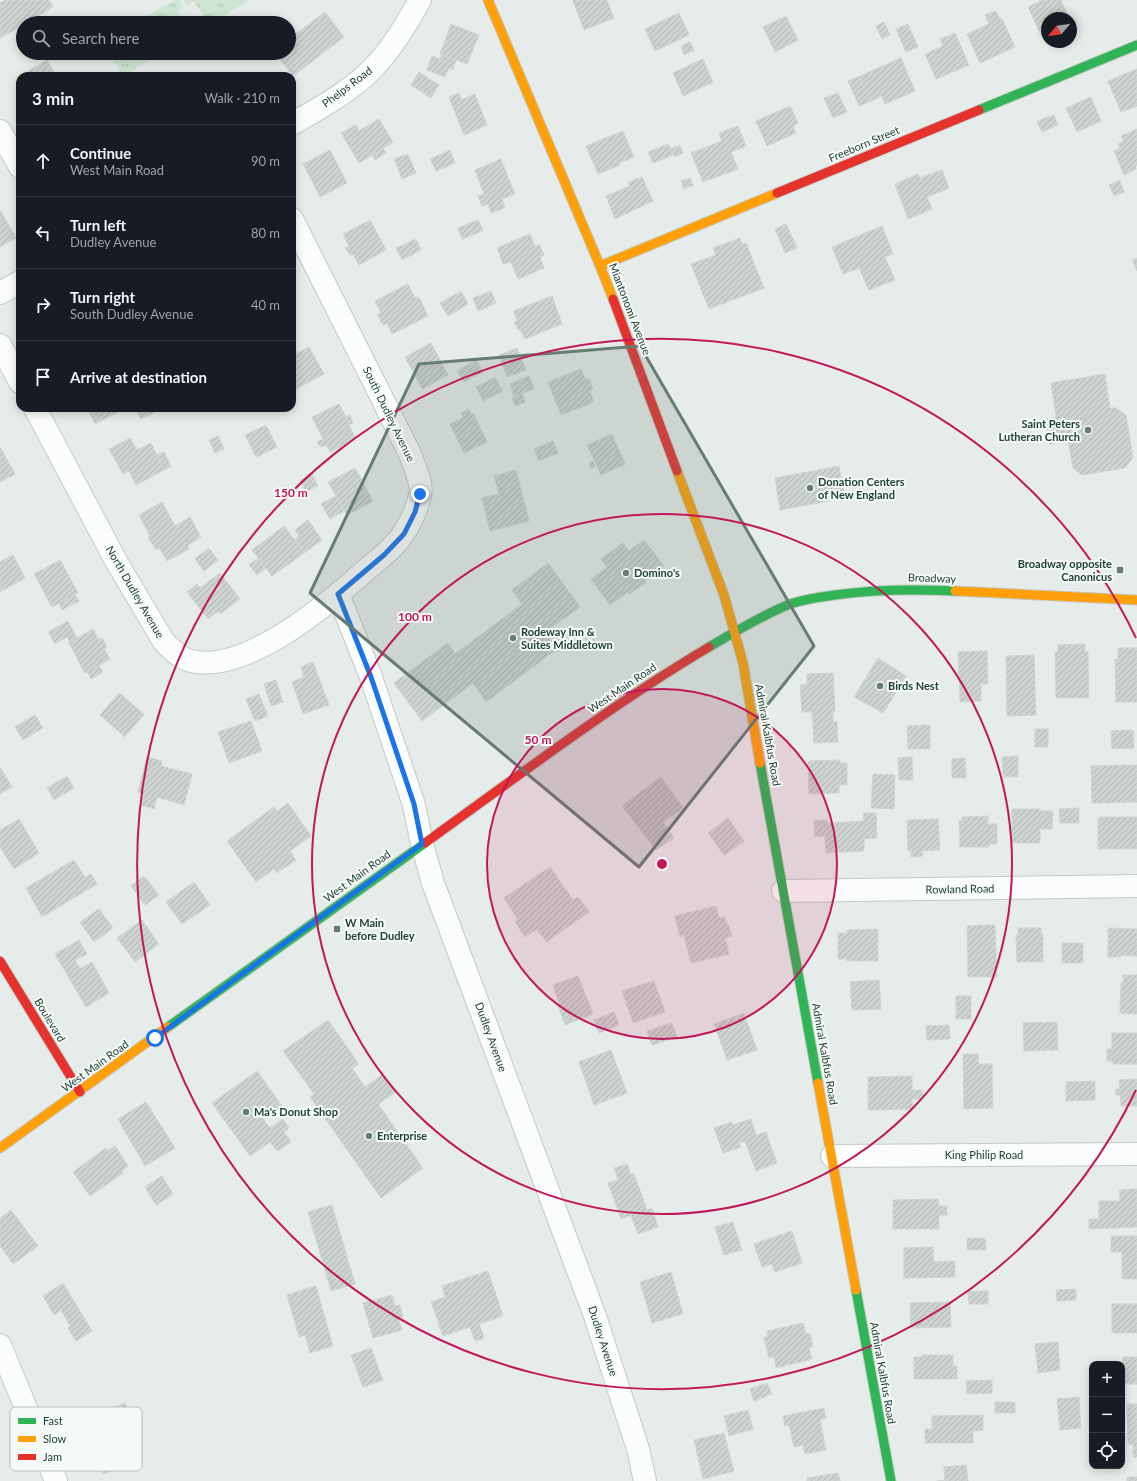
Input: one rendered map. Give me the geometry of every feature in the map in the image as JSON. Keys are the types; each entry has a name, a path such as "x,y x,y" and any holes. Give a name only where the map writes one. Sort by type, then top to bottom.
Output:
{"main road":[{"name":"Miantonomi Avenue","path":"488,0 600,266 721,588 735,632"},
{"name":"Freeborn Street","path":"600,266 1137,45"},
{"name":"Broadway","path":"735,632 764,616 791,604 818,597 856,592 909,589 1137,600"},
{"name":"West Main Road","path":"0,1148 80,1092 422,844 661,676 735,632"},
{"name":"Admiral Kalbfus Road","path":"735,632 743,663 783,892 891,1481"},
{"name":"Boulevard","path":"0,961 80,1092"}],"street":[{"name":"Phelps Road","path":"296,122 361,80 375,67 400,34 420,0"},
{"path":"0,131 16,161"},
{"name":"South Dudley Avenue","path":"296,227 410,454 420,487 420,494 415,512 404,534 384,555 338,594"},
{"path":"0,293 16,284"},
{"path":"0,345 16,375"},
{"name":"North Dudley Avenue","path":"36,412 116,561 164,642 175,652 190,661 206,662 221,661 239,656 257,649 284,633 318,610 338,594"},
{"name":"Dudley Avenue","path":"338,594 371,677 414,804 422,844 433,883 595,1316 638,1449 645,1481"},
{"name":"Rowland Road","path":"783,892 1137,886"},
{"name":"King Philip Road","path":"832,1156 1137,1154"},
{"path":"0,1345 26,1407"},
{"path":"52,1471 56,1481"}],"highlighted area":[{"path":"640,346 814,646 639,867 310,593 419,364"}],"green space":[{"path":"175,0 180,0 183,7 177,11 180,16 147,16"},
{"path":"184,0 249,0 224,16 203,16 194,1 187,5"},
{"path":"113,60 150,60 131,72 121,72"}],"building":[{"path":"6,0 49,0 53,7 38,16 16,16 16,29 0,38 0,3"},
{"path":"607,0 614,18 584,30 573,1"},
{"path":"1043,0 1061,0 1066,12 1041,12 1041,35 1028,7"},
{"path":"996,11 1000,19 1002,19 1015,47 980,63 967,34 989,24 985,15"},
{"path":"325,12 344,37 296,74 296,72 290,72 280,60 296,60 296,34"},
{"path":"679,13 689,35 655,51 645,29"},
{"path":"786,16 798,40 775,52 763,27"},
{"path":"884,22 890,35 882,39 876,26"},
{"path":"451,24 479,35 467,64 440,54"},
{"path":"908,24 918,47 906,52 896,29"},
{"path":"955,33 969,65 936,79 925,54 943,46 940,39"},
{"path":"690,42 694,50 684,55 681,46"},
{"path":"442,55 456,60 453,70 449,68 445,77 427,70 432,56 440,59"},
{"path":"901,58 915,91 885,104 882,96 871,101 860,76"},
{"path":"703,59 713,82 683,96 673,73"},
{"path":"47,60 54,72 27,72"},
{"path":"1137,69 1137,106 1121,112 1108,81"},
{"path":"419,72 439,85 431,98 411,85"},
{"path":"860,76 871,101 859,106 848,81"},
{"path":"459,93 461,100 475,94 487,125 464,135 449,97"},
{"path":"838,93 847,112 833,118 824,98"},
{"path":"1091,97 1101,121 1077,132 1066,108"},
{"path":"790,106 798,123 793,126 796,133 767,146 756,121"},
{"path":"1054,115 1058,125 1042,132 1037,121"},
{"path":"379,119 393,142 359,163 341,133 356,125 359,131"},
{"path":"738,126 746,146 731,152 738,169 703,182 691,153 722,141 719,133"},
{"path":"1137,129 1136,169 1124,175 1114,151 1120,148 1118,144 1124,141 1121,136"},
{"path":"623,131 634,157 619,163 620,165 598,174 586,146"},
{"path":"668,144 673,155 653,163 648,152"},
{"path":"680,145 683,153 675,157 671,149"},
{"path":"383,148 386,153 375,160 372,155"},
{"path":"330,150 347,183 320,197 303,164"},
{"path":"450,150 455,163 436,171 430,159"},
{"path":"408,154 416,173 402,179 394,159"},
{"path":"501,159 515,194 502,199 505,208 491,213 488,204 482,206 478,196 484,194 475,170"},
{"path":"942,170 949,188 927,197 932,209 908,219 895,184 918,174 920,178"},
{"path":"642,177 653,201 615,219 606,196 630,186 628,182"},
{"path":"690,178 693,185 684,189 681,181"},
{"path":"1120,180 1124,192 1114,196 1109,185"},
{"path":"1,211 16,238 0,247 0,212"},
{"path":"370,220 386,250 359,265 353,254 350,255 345,248 349,246 343,234"},
{"path":"478,220 483,231 462,239 458,228"},
{"path":"786,224 797,248 785,253 775,229"},
{"path":"882,226 893,254 885,257 895,280 869,290 859,268 843,274 832,247"},
{"path":"530,234 535,246 539,244 544,255 540,257 544,268 518,279 511,262 503,264 497,248"},
{"path":"740,238 742,244 746,243 764,288 709,309 691,264 716,255 713,248"},
{"path":"416,239 421,250 402,260 396,248"},
{"path":"1137,258 1137,271 1132,260"},
{"path":"408,284 415,298 419,297 428,316 392,334 387,323 383,325 377,314 381,313 375,301"},
{"path":"461,291 468,304 448,316 440,303"},
{"path":"491,291 496,303 478,311 473,298"},
{"path":"552,296 562,324 525,339 520,329 518,330 514,322 517,321 514,311"},
{"path":"431,343 448,375 422,389 405,357"},
{"path":"309,347 324,374 296,389 296,354"},
{"path":"517,348 526,370 507,377 499,355"},
{"path":"476,360 483,372 464,382 457,371"},
{"path":"581,369 586,380 589,379 593,389 590,391 594,402 561,415 548,382"},
{"name":"Saint Peters Lutheran Church","path":"1105,374 1110,408 1116,408 1126,415 1133,457 1125,468 1082,475 1073,468 1068,441 1050,444 1046,419 1056,417 1051,383"},
{"path":"529,376 534,389 514,396 510,384"},
{"path":"495,377 503,391 483,401 476,387"},
{"path":"522,394 525,402 515,406 512,398"},
{"path":"339,404 346,417 350,415 353,423 349,425 356,439 330,452 326,445 320,447 317,442 323,439 312,417"},
{"path":"469,409 471,414 473,413 487,442 464,453 450,424 463,418 461,413"},
{"path":"89,412 118,412 95,424"},
{"path":"137,412 155,412 141,419"},
{"path":"266,425 277,447 256,457 245,435"},
{"path":"612,434 625,464 601,475 587,445"},
{"path":"218,436 224,449 215,453 209,440"},
{"path":"130,438 137,450 151,443 164,470 136,485 129,471 123,474 109,449"},
{"path":"553,441 558,453 539,461 534,449"},
{"path":"0,447 15,474 0,482"},
{"path":"164,452 171,466 164,470 156,455"},
{"path":"593,461 595,467 591,469 589,463"},
{"name":"Donation Centers of New England","path":"839,466 845,498 780,510 775,478"},
{"path":"355,468 373,501 347,515 328,482"},
{"path":"516,470 529,521 490,531 482,498 499,494 494,476"},
{"path":"312,474 318,486 306,492 300,480"},
{"path":"336,496 344,511 330,519 321,504"},
{"path":"162,502 175,526 190,517 201,537 187,546 189,549 167,561 159,548 156,550 148,537 150,536 139,515"},
{"path":"308,520 322,540 304,553 295,539 299,536 295,530"},
{"path":"284,526 304,553 272,576 252,550"},
{"name":"Domino's","path":"644,540 664,566 645,580 647,582 629,594 628,592 610,605 591,579 607,567 601,559 623,543 629,551"},
{"path":"209,548 218,560 204,571 195,559"},
{"path":"13,555 25,578 0,592 0,562"},
{"path":"259,558 266,568 257,575 249,565"},
{"path":"60,560 78,593 52,607 34,574"},
{"name":"Rodeway Inn & Suites Middletown","path":"548,563 580,607 545,632 557,649 486,702 473,683 422,721 394,683 448,643 455,654 522,604 512,590"},
{"path":"220,573 240,599 220,614 218,611 208,619 187,592 197,584 200,588"},
{"path":"75,595 79,601 62,610 59,604"},
{"path":"68,621 77,638 70,643 67,637 55,644 48,632"},
{"path":"93,629 99,640 102,638 107,647 104,649 110,659 85,673 69,643"},
{"path":"1085,644 1085,652 1088,652 1089,698 1056,698 1055,652 1058,652 1058,645"},
{"path":"1118,648 1137,648 1137,702 1116,702 1115,659 1118,659"},
{"path":"987,651 988,684 981,684 981,701 960,702 958,652"},
{"path":"1034,655 1036,715 1007,716 1006,656"},
{"name":"Birds Nest","path":"878,658 906,676 883,713 854,697"},
{"path":"313,662 329,705 303,714 292,682 304,677 301,667"},
{"path":"99,665 103,672 91,679 87,671"},
{"path":"833,673 835,712 833,712 833,722 837,721 838,742 814,743 812,712 802,712 800,685 807,684 807,674"},
{"path":"276,680 283,702 271,706 264,684"},
{"path":"119,693 144,714 125,737 100,715"},
{"path":"259,694 268,716 255,721 246,699"},
{"path":"35,715 43,728 23,740 15,727"},
{"path":"251,721 262,751 229,763 218,732"},
{"path":"930,725 930,749 908,749 907,726"},
{"path":"1035,729 1048,729 1048,747 1035,747"},
{"path":"1133,730 1134,748 1112,749 1111,731"},
{"path":"1018,756 1018,777 1003,777 1002,757"},
{"path":"147,757 162,761 161,766 192,774 184,805 157,797 154,809 141,805 144,794 138,792"},
{"path":"912,757 913,780 899,780 898,758"},
{"path":"965,758 966,778 952,778 952,759"},
{"path":"840,760 840,763 847,763 847,785 839,785 839,793 809,794 808,761"},
{"path":"1137,765 1137,802 1092,803 1091,766"},
{"path":"0,767 12,787 0,794"},
{"path":"873,774 895,775 894,809 871,808"},
{"path":"67,776 74,788 54,800 47,788"},
{"path":"661,777 683,808 663,822 674,838 656,850 622,806"},
{"path":"288,803 311,836 290,851 296,860 277,873 274,869 256,882 227,841 274,807 277,811"},
{"path":"1079,808 1079,823 1060,823 1059,809"},
{"path":"1012,809 1040,809 1040,811 1053,811 1052,829 1040,829 1040,843 1012,843"},
{"path":"863,813 876,813 877,838 864,839 864,851 826,853 825,836 815,837 814,821 827,820 827,823 864,821"},
{"path":"988,816 988,824 997,824 997,844 989,844 989,847 960,847 959,821 962,821 962,817"},
{"path":"1098,817 1137,817 1137,849 1098,849"},
{"path":"728,818 744,841 724,855 708,833"},
{"path":"19,819 39,853 14,869 0,847 0,830"},
{"path":"938,819 940,850 922,851 923,856 911,857 911,851 908,851 907,820"},
{"path":"74,860 85,877 91,874 97,884 42,917 26,888"},
{"path":"550,867 573,900 578,897 589,912 546,942 537,929 525,937 515,922 518,920 504,898"},
{"path":"144,876 159,895 145,905 131,886"},
{"path":"194,882 210,905 182,924 166,902"},
{"path":"716,906 719,918 725,917 732,936 725,938 729,954 691,963 684,935 680,937 675,916"},
{"path":"99,909 113,928 94,942 80,922"},
{"path":"142,920 159,944 135,962 117,938"},
{"path":"995,925 997,977 968,977 967,926"},
{"path":"1018,928 1041,928 1041,934 1043,934 1043,962 1017,962 1016,935 1018,935"},
{"path":"1108,928 1137,929 1137,957 1121,955 1121,957 1108,957"},
{"path":"878,929 878,961 847,961 847,959 838,959 838,933 847,933 847,930"},
{"path":"79,940 87,954 75,960 80,969 92,962 109,993 86,1007 55,954"},
{"path":"1062,943 1083,943 1083,963 1062,963"},
{"path":"1123,975 1137,975 1137,1014 1120,1013 1121,983 1123,983"},
{"path":"578,976 593,1014 565,1025 557,1003 559,1002 553,985"},
{"path":"879,980 881,1009 852,1010 850,982"},
{"path":"654,981 665,1012 633,1023 622,991"},
{"path":"956,996 971,996 971,1019 956,1019"},
{"path":"614,1012 619,1025 599,1033 594,1020"},
{"path":"744,1013 757,1050 727,1060 714,1024"},
{"name":"Enterprise","path":"328,1020 359,1064 352,1068 365,1087 383,1074 396,1092 378,1104 423,1168 381,1198 310,1097 314,1094 283,1051"},
{"path":"1057,1022 1058,1050 1024,1051 1023,1023"},
{"path":"672,1023 677,1037 652,1045 647,1031"},
{"path":"949,1025 950,1039 927,1040 926,1026"},
{"path":"1112,1033 1137,1033 1137,1064 1113,1064 1112,1061 1107,1061 1107,1049 1112,1049"},
{"path":"611,1050 627,1093 594,1105 579,1062"},
{"path":"963,1054 978,1054 979,1064 992,1064 993,1108 964,1109"},
{"name":"Ma's Donut Shop","path":"257,1071 282,1106 263,1119 270,1128 283,1119 289,1128 284,1132 291,1142 277,1151 270,1142 250,1156 212,1103"},
{"path":"912,1076 912,1090 923,1090 923,1099 912,1099 913,1109 868,1110 868,1077"},
{"path":"1137,1079 1137,1106 1121,1106 1120,1095 1116,1095 1116,1089 1120,1089 1119,1080"},
{"path":"1095,1081 1095,1100 1066,1101 1066,1082"},
{"path":"146,1102 175,1148 145,1166 118,1119"},
{"path":"751,1119 756,1135 766,1132 777,1163 756,1171 745,1141 739,1143 741,1147 723,1153 714,1128 732,1122 733,1125"},
{"path":"115,1146 128,1166 122,1171 123,1173 90,1196 73,1172 106,1148 108,1151"},
{"path":"627,1164 631,1175 634,1174 647,1210 652,1208 658,1227 638,1234 631,1215 621,1219 608,1183 618,1180 614,1168"},
{"path":"162,1176 173,1194 156,1205 145,1187"},
{"path":"1137,1189 1137,1227 1089,1229 1089,1219 1099,1219 1099,1201 1120,1201 1119,1190"},
{"path":"938,1199 939,1206 947,1206 947,1215 939,1215 939,1229 893,1229 893,1200"},
{"path":"332,1205 355,1284 331,1291 308,1212"},
{"path":"11,1210 38,1246 13,1264 0,1246 0,1218"},
{"path":"733,1222 742,1250 724,1255 715,1227"},
{"path":"792,1231 802,1263 775,1272 772,1264 762,1267 754,1244"},
{"path":"1111,1236 1137,1236 1137,1279 1122,1279 1122,1252 1111,1252"},
{"path":"967,1238 985,1238 986,1250 967,1250"},
{"path":"933,1247 934,1262 955,1261 955,1277 904,1278 904,1248"},
{"path":"488,1271 503,1316 479,1324 484,1338 475,1341 470,1327 443,1336 431,1302 445,1297 442,1286"},
{"path":"671,1272 683,1314 652,1323 640,1282"},
{"path":"63,1283 92,1331 76,1341 68,1328 70,1326 61,1310 54,1315 43,1296"},
{"path":"316,1286 333,1346 310,1353 305,1335 299,1337 287,1295"},
{"path":"1076,1289 1076,1300 1057,1301 1056,1290"},
{"path":"968,1291 988,1291 988,1304 969,1304"},
{"path":"392,1295 395,1306 400,1305 403,1317 398,1318 402,1330 373,1338 363,1303"},
{"path":"950,1302 951,1327 911,1328 910,1303"},
{"path":"1112,1304 1137,1304 1137,1333 1112,1333"},
{"path":"803,1323 806,1334 810,1333 813,1346 809,1348 812,1359 776,1368 774,1357 769,1358 764,1337 768,1336 767,1331"},
{"path":"1058,1342 1060,1370 1038,1373 1035,1344"},
{"path":"371,1348 383,1380 363,1387 351,1355"},
{"path":"923,1355 953,1355 953,1366 957,1366 957,1379 914,1379 914,1357 923,1357"},
{"path":"1123,1357 1137,1357 1137,1384 1125,1384 1125,1361 1123,1361"},
{"path":"992,1380 992,1393 967,1394 966,1381"},
{"path":"767,1383 772,1394 754,1401 750,1389"},
{"path":"1079,1397 1081,1428 1060,1430 1057,1399"},
{"path":"995,1402 1015,1402 1015,1413 995,1413"},
{"path":"125,1403 126,1407 116,1407"},
{"path":"1127,1404 1137,1404 1137,1457 1133,1457 1133,1444 1128,1444"},
{"path":"824,1408 826,1418 820,1420 826,1450 805,1454 803,1445 794,1447 789,1425 785,1426 783,1416"},
{"path":"748,1410 753,1429 729,1436 724,1416"},
{"path":"983,1415 983,1430 973,1431 973,1443 925,1443 925,1429 932,1429 932,1416"},
{"path":"724,1433 734,1471 703,1479 694,1440"},
{"path":"966,1465 968,1481 937,1481 945,1480 944,1467"},
{"path":"102,1471 110,1471 103,1474"},
{"path":"838,1473 840,1481 807,1481 807,1478"},
{"path":"1127,1477 1137,1477 1137,1481 1127,1481"}],"traffic: fast":[{"path":"979,110 1137,45"},
{"path":"709,647 769,613 807,599 850,593 880,591 955,591"},
{"path":"760,763 818,1083"},
{"path":"168,1027 425,843"},
{"path":"856,1290 891,1481"}],"traffic: slow":[{"path":"488,0 613,299"},
{"path":"600,266 777,193"},
{"path":"677,471 724,595 743,663 760,763"},
{"path":"955,591 1137,600"},
{"path":"0,1148 168,1027"},
{"path":"818,1083 856,1290"}],"traffic: jam":[{"path":"777,193 979,110"},
{"path":"613,299 677,471"},
{"path":"425,843 600,717 709,647"},
{"path":"0,961 80,1092"}],"place":[{"name":"Saint Peters Lutheran Church","path":"1088,430"},
{"name":"Donation Centers of New England","path":"810,488"},
{"name":"Broadway opposite Canonicus","path":"1120,570"},
{"name":"Domino's","path":"626,573"},
{"name":"Rodeway Inn & Suites Middletown","path":"513,638"},
{"name":"Birds Nest","path":"880,686"},
{"name":"W Main before Dudley","path":"337,929"},
{"name":"Ma's Donut Shop","path":"246,1112"},
{"name":"Enterprise","path":"369,1136"}],"route":[{"path":"155,1038 422,844 414,804 371,677 338,594 384,555 404,534 415,512 420,494"}]}
